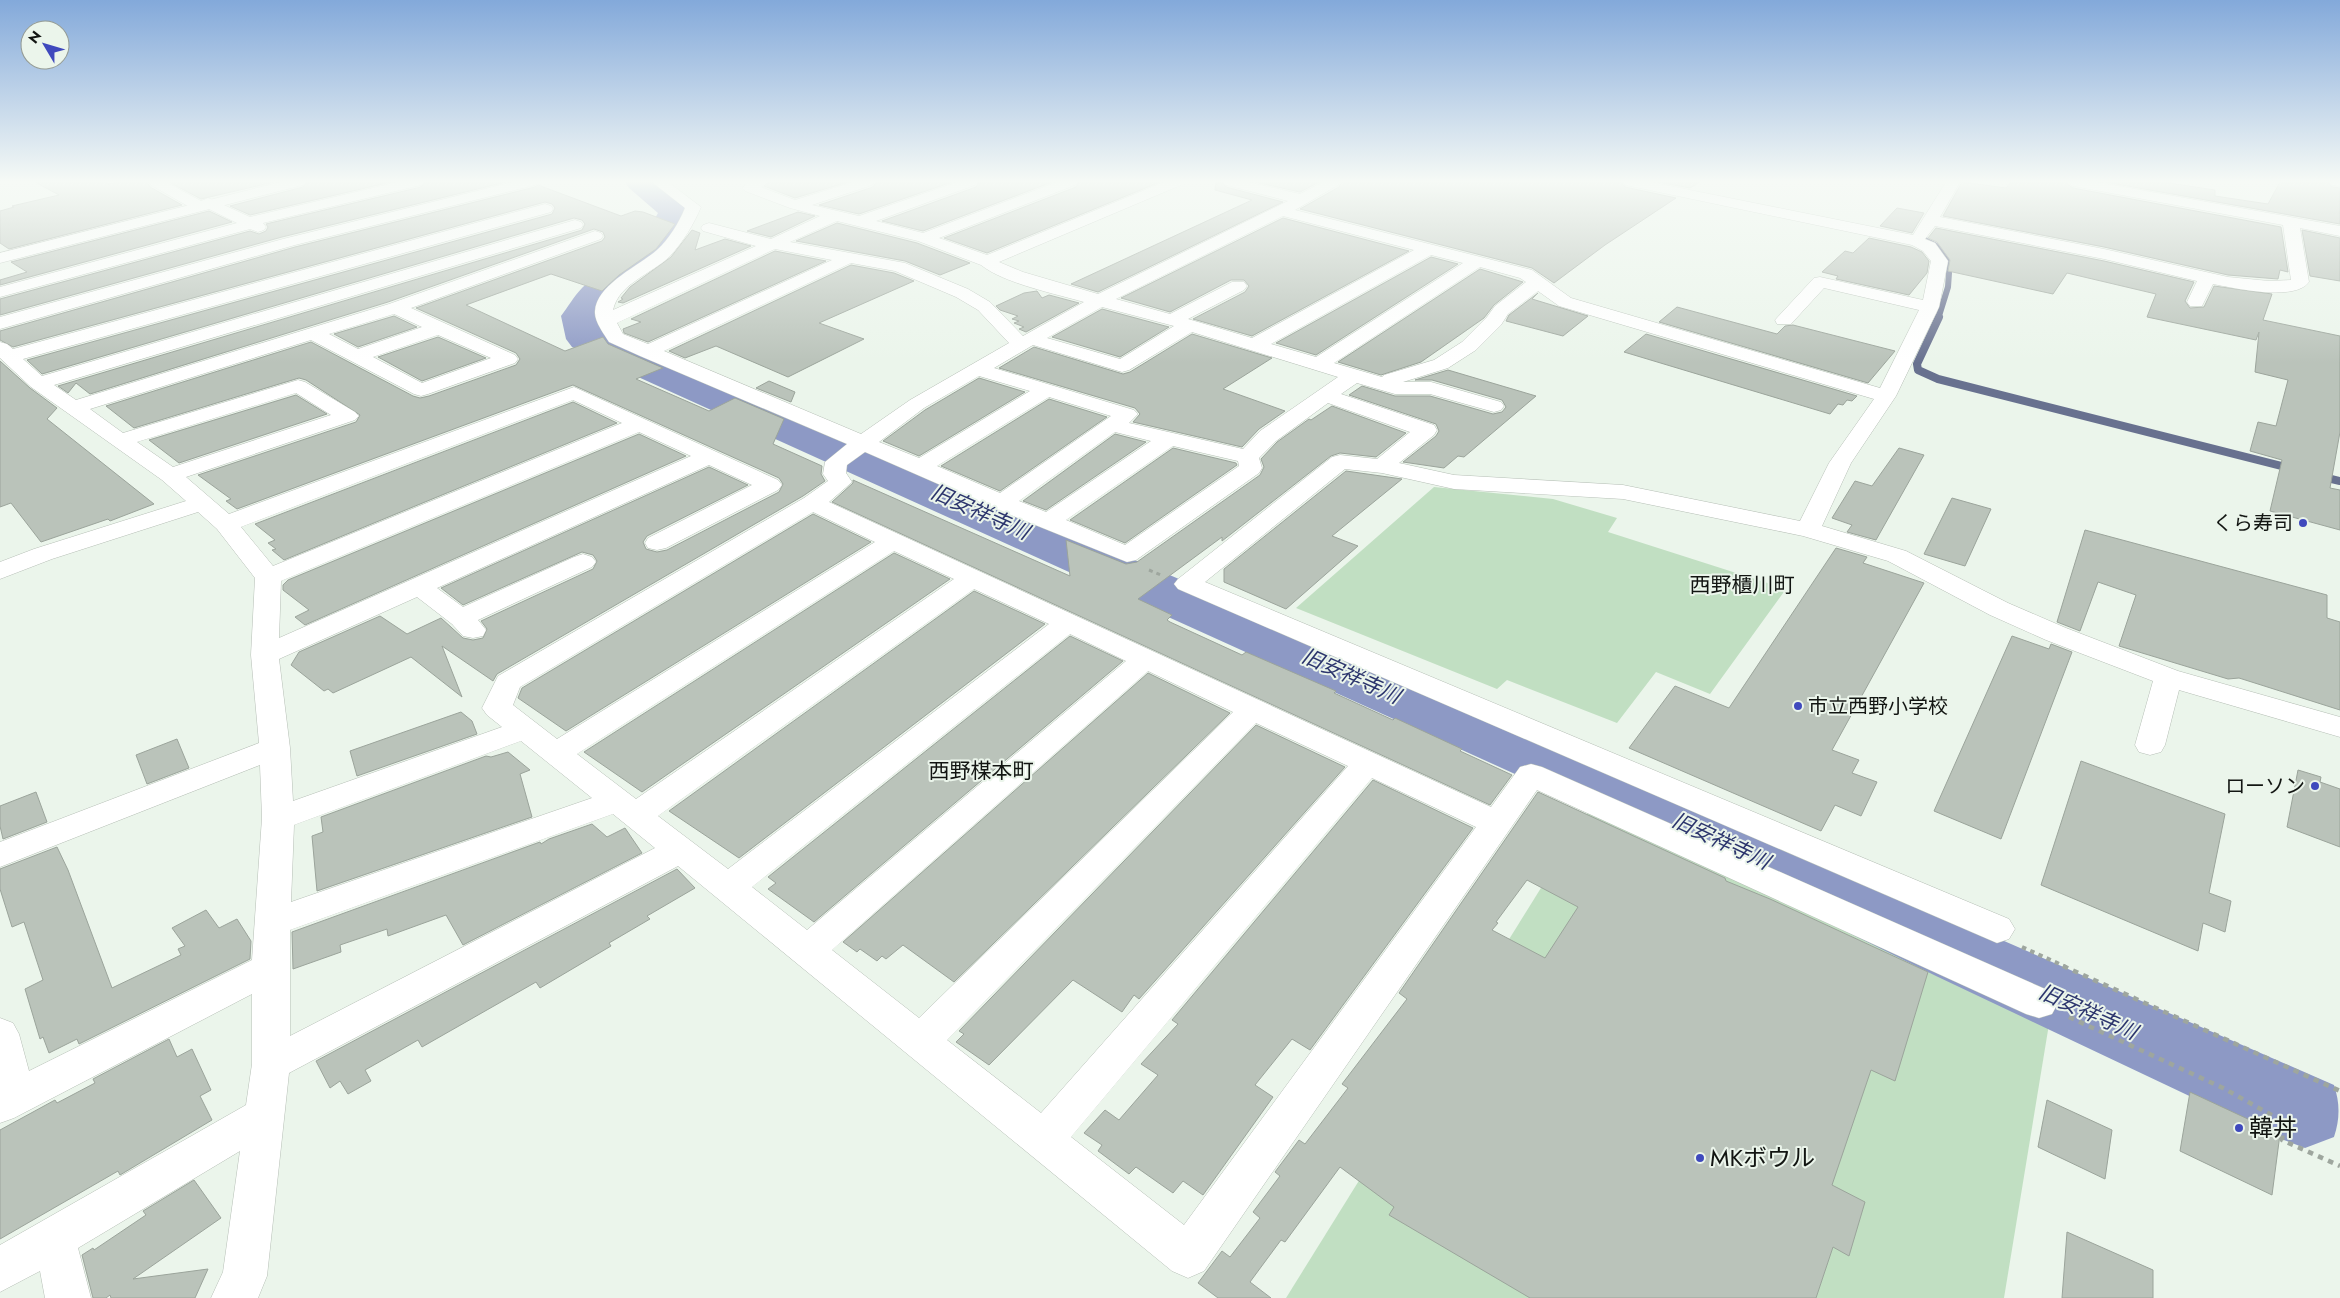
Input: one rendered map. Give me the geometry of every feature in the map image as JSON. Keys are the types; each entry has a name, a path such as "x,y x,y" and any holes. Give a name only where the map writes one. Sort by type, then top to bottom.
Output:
{"street":[{"path":"0,258 59,243"},
{"path":"0,292 179,243"},
{"path":"0,324 287,243"},
{"path":"290,243 342,265 375,284 400,306 439,328 508,359 421,390 314,334"},
{"path":"5,352 423,243"},
{"path":"38,383 515,243"},
{"path":"73,408 400,306 578,243"},
{"path":"671,243 663,253 615,290 605,302 603,311 616,338 1126,556 1251,468 1248,457"},
{"path":"606,318 775,243 899,267 962,292 984,306 1026,342 1122,366 1181,322 1238,286"},
{"path":"937,243 987,261 992,266 1017,276 1181,322 1386,386 1431,388 1494,406"},
{"path":"987,261 1031,243"},
{"path":"1217,243 1101,300 917,404 836,462 834,474 841,482 812,503 508,682 496,708 728,887 1188,1256 1531,775 2039,1003"},
{"path":"1408,243 1526,274 1565,302 1886,396"},
{"path":"1808,530 1840,463 1886,396 1930,307 1940,261 1929,243"},
{"path":"1991,243 2208,276 2258,286 2296,285 2300,282 2294,243"},
{"path":"1254,345 1430,248"},
{"path":"647,352 849,258"},
{"path":"1318,365 1478,261"},
{"path":"2196,302 2208,276"},
{"path":"1386,386 1441,364 1469,346 1494,321 1501,310 1538,282"},
{"path":"1784,320 1820,282 1930,307"},
{"path":"356,356 439,328"},
{"path":"5,352 38,383 122,440 170,475 203,503 226,524 268,577 265,655 275,748 278,818 274,922 270,968 271,1064 245,1276 234,1298"},
{"path":"977,369 1127,414 1001,503"},
{"path":"1248,457 1268,436 1352,376"},
{"path":"122,440 298,386 348,416 170,475"},
{"path":"919,468 1046,390"},
{"path":"226,524 574,393 770,485 658,543"},
{"path":"1325,396 1426,430 1382,466"},
{"path":"268,577 639,424"},
{"path":"1112,425 1248,457"},
{"path":"1047,522 1168,439"},
{"path":"265,655 708,457"},
{"path":"1997,928 1187,584 1340,462 1382,466 1454,482 1623,492 1808,530 1897,556 2007,612 2056,634 2168,677 2340,727"},
{"path":"0,570 43,554 203,503"},
{"path":"812,503 1144,660 1496,823"},
{"path":"556,753 893,541"},
{"path":"419,586 467,624 576,570"},
{"path":"274,922 626,808 973,578"},
{"path":"728,887 1068,623"},
{"path":"807,951 1144,660"},
{"path":"2150,745 2168,677"},
{"path":"920,1042 1252,709"},
{"path":"278,818 525,729"},
{"path":"0,855 275,748"},
{"path":"1043,1140 1368,763"},
{"path":"1640,824 1665,787"},
{"path":"271,1064 680,850"},
{"path":"0,1034 8,1101 270,968"},
{"path":"0,1270 265,1114"},
{"path":"54,1238 68,1298"}],"path":[{"path":"1126,556 1129,562 1187,584"},
{"path":"1997,928 2022,948 2340,1091"},
{"path":"2039,1003 2232,1093 2284,1122 2282,1140 2340,1166"}],"green space":[{"path":"1434,487 1553,499 1617,518 1608,532 1786,589 1710,694 1656,672 1617,723 1507,680 1497,689 1296,608"},
{"name":"MKボウル","path":"1590,809 2050,1018 2004,1298 1286,1298"}],"building":[{"path":"0,243 34,243 9,249"},
{"path":"86,243 156,243 0,285 0,280 27,272 11,262"},
{"path":"207,243 262,243 0,315 0,299"},
{"path":"313,243 396,243 13,347 0,340 0,331"},
{"path":"449,243 490,243 42,374 27,360"},
{"path":"540,243 556,243 388,302 90,394 76,383 68,393 58,386"},
{"path":"598,243 661,243 656,249 619,275 602,291 551,274 466,305 565,351 603,337 608,344 663,368 636,379 709,411 735,398 784,419 773,444 822,466 821,474 825,481 803,496 497,674 493,681 442,646 462,697 411,657 333,693 328,689 324,691 291,665 299,652 380,616 407,634 441,618 463,638 473,640 483,638 487,629 481,621 593,569 597,561 593,555 582,552 463,605 441,588 709,467 748,485 647,536 643,542 646,549 657,552 667,550 779,492 783,484 779,478 573,385 237,509 226,501 231,499 198,475 356,422 360,415 306,380 299,378 134,428 106,406 311,342 420,398 516,365 520,359 516,353 416,308"},
{"path":"682,243 697,243 695,250 715,243 738,243 751,246 623,303 618,302 623,299 621,298 630,287 671,257"},
{"path":"805,243 915,243 970,263 940,275 905,261"},
{"path":"957,243 1012,243 987,253"},
{"path":"1160,243 1200,243 1098,292 1071,284"},
{"path":"1233,243 1377,243 1409,251 1252,336 1193,319 1245,292 1249,286 1244,280 1231,280 1170,312 1121,298"},
{"path":"1432,243 1609,243 1554,283 1532,268"},
{"path":"1864,243 1890,243 1911,247 1922,252 1929,261 1927,273 1909,295 1836,279 1838,276 1822,272 1845,251 1853,253"},
{"path":"1937,243 2010,243 2104,261 2194,282 2185,301 2190,308 2204,307 2214,286 2272,294 2263,320 2340,336 2340,432 2330,488 2340,490 2340,530 2270,511 2282,460 2250,451 2258,422 2276,426 2288,380 2255,372 2259,332 2256,340 2147,317 2156,294 2067,273 2053,294 1948,271 1950,260"},
{"path":"2081,243 2283,243 2288,272 2280,270 2278,279 2228,275"},
{"path":"2304,243 2340,243 2340,281 2310,276"},
{"path":"775,251 826,261 648,342 624,333 623,329 641,322 631,319"},
{"path":"1431,257 1458,264 1316,355 1276,343"},
{"path":"851,265 894,273 914,281 819,323 864,339 788,377 716,346 685,358 669,351"},
{"path":"1480,269 1523,282 1494,305 1484,318 1421,362 1381,375 1338,362"},
{"path":"1037,291 1042,298 1049,295 1079,303 1026,332 1019,329 1024,327 1014,323 1019,321 1012,319 1018,316 1000,310 996,306 1024,293"},
{"path":"1538,293 1532,299 1588,316 1563,336 1506,321 1509,315"},
{"path":"1677,307 1777,334 1785,326 1793,325 1895,351 1868,383 1659,322"},
{"path":"1102,309 1169,327 1120,357 1052,337"},
{"path":"394,316 417,327 358,347 334,334"},
{"path":"1192,334 1272,358 1223,389 1285,411 1259,429 1242,447 1133,422 1140,414 1135,408 999,368 1034,347 1123,374 1130,372"},
{"path":"1646,334 1857,396 1852,401 1847,400 1843,405 1838,404 1830,414 1624,352"},
{"path":"438,337 486,358 422,381 378,357"},
{"path":"0,361 30,388 57,408 47,419 154,504 110,521 108,519 41,542 11,503 0,507"},
{"path":"1448,370 1536,396 1464,457 1458,456 1444,468 1403,462 1436,436 1439,431 1436,424 1349,395 1362,386 1395,396 1430,396 1493,414 1502,412 1506,407 1502,400 1432,380 1415,380"},
{"path":"979,378 1025,392 919,456 883,441 925,410"},
{"path":"769,381 795,392 791,402 756,388"},
{"path":"296,395 327,414 179,463 149,440"},
{"path":"1049,399 1107,417 1000,491 941,466"},
{"path":"573,402 617,423 284,560 272,550 276,549 268,543 275,540 255,524"},
{"path":"1332,406 1406,433 1376,457 1340,453 1331,456 1222,541 1222,537 1138,599 1172,615 1167,620 1170,622 1242,655 1246,652 1336,691 1334,693 1393,720 1395,718 1512,775 1490,805 832,502 853,483 853,480 1070,576 1066,540 1126,564 1137,562 1260,475 1264,467 1261,459 1277,442 1309,419 1311,420"},
{"path":"639,434 686,456 305,625 295,617 309,610 283,590 283,585 288,580"},
{"path":"1115,434 1146,442 1046,510 1023,501"},
{"path":"1173,448 1236,463 1237,465 1125,543 1070,520"},
{"path":"1899,448 1924,455 1876,540 1847,532 1852,525 1832,518 1855,481 1872,486"},
{"path":"1346,471 1402,479 1332,536 1358,546 1286,609 1224,582 1224,569"},
{"path":"1952,498 1991,509 1965,566 1924,554"},
{"path":"813,514 871,542 566,731 518,698 522,688"},
{"path":"2085,530 2327,595 2327,618 2340,622 2340,710 2239,678 2228,679 2119,646 2136,595 2098,582 2080,631 2057,622"},
{"path":"1836,548 1867,557 1863,563 1924,583 1832,750 1859,760 1852,773 1877,782 1861,816 1835,805 1821,831 1629,748 1675,686 1729,708"},
{"path":"894,553 950,579 642,792 584,752"},
{"path":"974,591 1045,624 739,858 669,811"},
{"path":"1070,636 1123,661 814,922 768,889 776,883 768,877"},
{"path":"2012,636 2049,649 2051,644 2072,652 2001,839 1934,811"},
{"path":"1148,673 1230,713 954,982 903,945 886,959 882,956 877,961 860,949 857,952 843,942"},
{"path":"461,712 472,721 477,734 357,776 350,751"},
{"path":"1256,725 1345,767 1139,999 1134,995 1122,1012 1073,980 989,1065 956,1042 964,1034 959,1031"},
{"path":"177,739 189,768 147,784 136,755"},
{"path":"508,752 530,770 520,774 532,817 317,891 312,836 323,832 321,817 486,756 491,757"},
{"path":"2081,761 2225,814 2209,893 2231,901 2225,932 2203,923 2198,951 2041,885"},
{"path":"2298,770 2321,777 2320,782 2340,789 2340,847 2287,827"},
{"path":"1373,780 1473,828 1310,1050 1292,1039 1255,1085 1273,1097 1203,1195 1183,1181 1173,1193 1136,1167 1129,1174 1098,1151 1102,1145 1084,1133 1105,1110 1119,1120 1158,1075 1141,1064 1178,1024 1172,1020"},
{"path":"36,792 47,822 3,839 0,826 0,806"},
{"name":"MKボウル","path":"1538,792 1725,878 1726,881 1770,899 1928,972 1895,1081 1871,1070 1832,1185 1865,1202 1849,1256 1833,1247 1816,1298 1530,1298 1389,1215 1394,1207 1340,1167 1285,1242 1281,1240 1250,1282 1271,1298 1218,1298 1198,1283 1222,1251 1230,1257 1260,1218 1253,1212 1280,1176 1275,1172 1299,1140 1305,1144 1348,1088 1342,1084 1407,999 1399,993","holes":["1527,880 1578,907 1545,958 1492,930"]},
{"path":"592,824 607,837 625,828 642,853 463,945 446,915 388,936 387,929 340,945 341,952 293,969 292,932 540,842 541,844 549,839"},
{"path":"57,847 68,870 112,988 181,955 178,949 185,946 172,928 206,910 219,928 237,919 251,941 250,959 79,1044 77,1039 49,1053 43,1037 40,1039 25,989 43,980 24,922 12,927 0,889 0,869"},
{"path":"677,869 695,888 647,916 650,919 609,943 611,946 540,988 536,982 422,1047 418,1040 365,1070 371,1081 348,1094 340,1081 330,1088 316,1061"},
{"path":"169,1039 177,1057 192,1049 211,1090 200,1096 212,1120 120,1175 118,1171 0,1239 0,1130 55,1100 57,1103 95,1083 93,1079"},
{"path":"2190,1092 2280,1134 2272,1195 2180,1151"},
{"path":"2047,1100 2112,1130 2105,1179 2038,1147"},
{"path":"194,1180 221,1218 133,1279 208,1269 195,1298 111,1298 110,1295 106,1298 93,1298 82,1255 93,1248 94,1250 146,1215 143,1211"},
{"path":"2067,1232 2153,1270 2153,1298 2062,1298"}],"waterway":[{"name":"旧安祥寺川","path":"656,243 643,256 596,294 589,303 580,316 586,339 1675,819 1962,955 2305,1111"},
{"path":"1930,243 1940,248 1950,259 1948,287 1938,319"},
{"path":"1939,317 1917,364 1918,370 1938,379 2293,469"},
{"path":"2319,476 2340,481"}],"place":[{"name":"くら寿司","path":"2303,523"},
{"name":"市立西野小学校","path":"1798,706"},
{"name":"ローソン","path":"2315,786"},
{"name":"韓丼","path":"2239,1128"},
{"name":"MKボウル","path":"1700,1158"}],"district":[{"name":"西野櫃川町","path":"1742,585"},
{"name":"西野楳本町","path":"981,771"}]}
